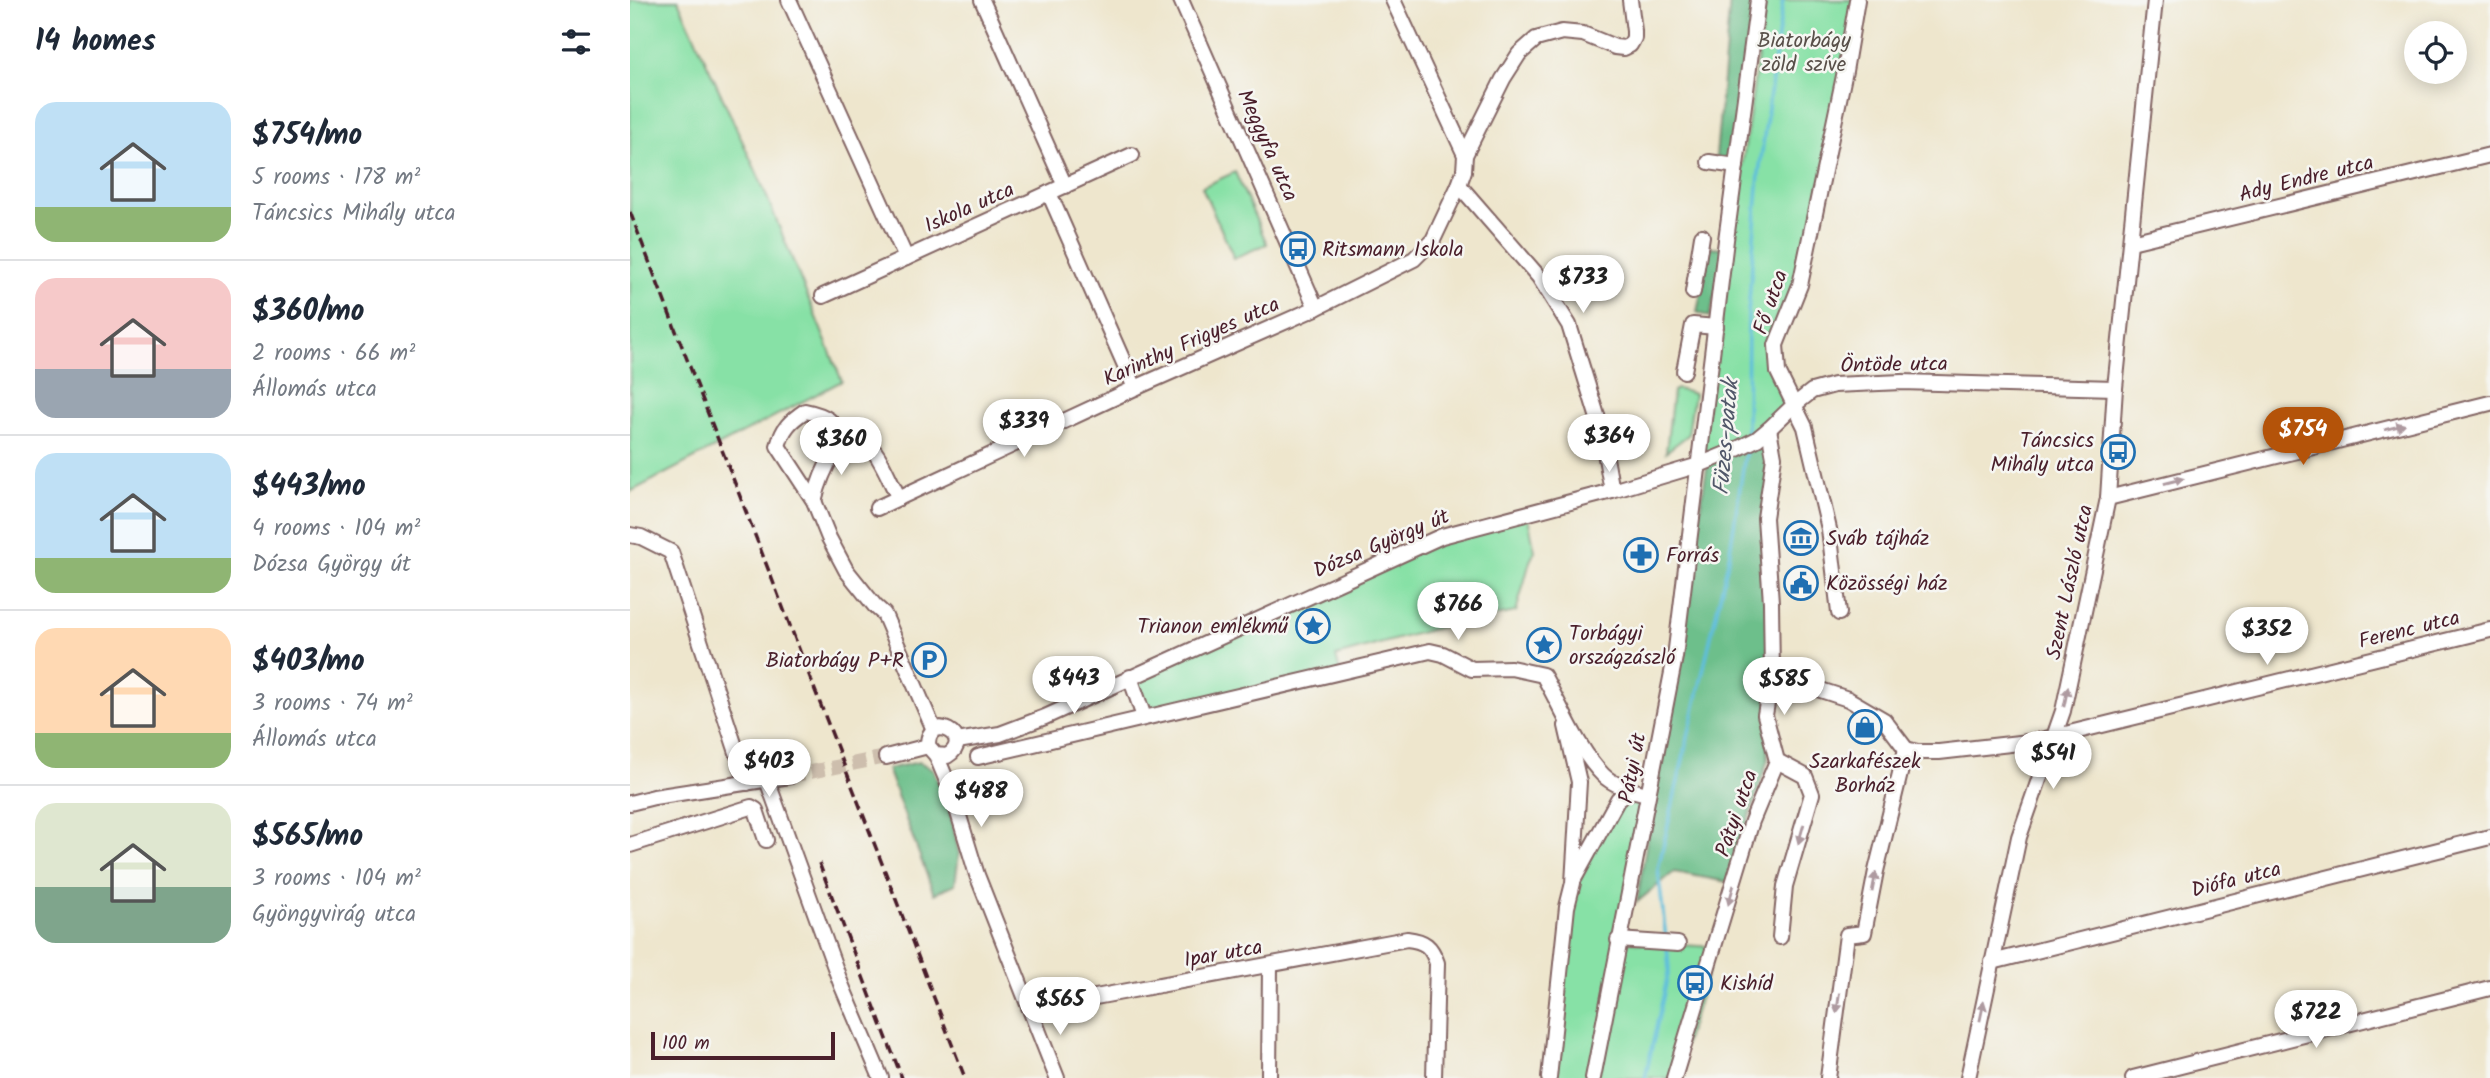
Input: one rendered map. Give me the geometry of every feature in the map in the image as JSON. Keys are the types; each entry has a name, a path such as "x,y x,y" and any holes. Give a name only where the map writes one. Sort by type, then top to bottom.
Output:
{"street":[{"path":"789,0 906,258"},
{"path":"982,0 1065,186"},
{"name":"Meggyfa utca","path":"1181,0 1316,308"},
{"path":"1393,0 1465,155"},
{"name":"Karinthy Frigyes utca","path":"877,508 1135,388 1316,308 1414,259 1433,240 1460,185 1465,155 1503,79 1519,54 1536,39 1562,32 1583,34 1615,47 1630,45 1634,31 1630,0"},
{"path":"1699,465 1758,0"},
{"name":"Fő utca","path":"1839,613 1829,529 1805,427 1777,372 1776,345 1800,285 1846,71 1857,0"},
{"name":"Szent László utca","path":"1968,1078 2019,837 2063,712 2108,498 2115,388 2155,0"},
{"name":"Iskola utca","path":"822,296 1132,155"},
{"name":"Ady Endre utca","path":"2131,242 2490,155"},
{"path":"1709,162 1736,166"},
{"path":"1460,185 1539,277 1569,325 1600,425 1612,491"},
{"path":"1049,193 1135,388"},
{"path":"1693,292 1702,236"},
{"path":"1684,371 1693,325 1716,327"},
{"name":"Öntöde utca","path":"1699,465 1756,439 1812,391 1834,385 1902,382 2115,388"},
{"path":"2108,498 2490,403"},
{"path":"841,442 838,429 827,417 805,411 787,424 779,446 814,501 846,570 884,614 934,730"},
{"name":"Pátyi utca","path":"1674,1078 1752,821 1777,761 1765,715 1772,674 1771,602 1765,518 1774,457 1769,429"},
{"path":"814,501 817,488 841,442 855,438 867,443 874,450 899,498"},
{"name":"Dózsa György út","path":"886,757 932,750 947,755 955,746 1007,732 1045,717 1442,536 1699,465"},
{"name":"Pátyi út","path":"1593,1078 1675,657 1699,465"},
{"path":"630,535 641,537 671,552 747,783"},
{"name":"Ferenc utca","path":"1906,749 1939,752 2052,738 2490,630"},
{"path":"978,757 1430,651 1443,654 1472,669 1511,668 1544,675 1563,714 1605,777 1631,791 1648,794"},
{"path":"1772,674 1848,699 1884,720 1906,749 1864,933 1847,935 1828,1078"},
{"path":"1130,677 1144,717"},
{"path":"1549,1078 1567,907 1573,883 1579,782 1563,714"},
{"path":"952,793 954,734 941,728 930,734 932,750 952,793 977,875 1057,1078"},
{"path":"1007,732 1011,750"},
{"path":"1777,761 1805,776 1812,794 1786,886 1780,937"},
{"path":"630,803 790,776"},
{"path":"767,780 841,984 881,1078"},
{"path":"1573,883 1618,799 1631,791"},
{"path":"630,845 751,807 755,810 766,840"},
{"name":"Diófa utca","path":"1992,962 2490,837"},
{"name":"Ipar utca","path":"1031,1009 1407,939 1422,940 1432,948 1437,963 1434,1078"},
{"path":"1618,940 1678,944"},
{"path":"1269,1078 1270,965"},
{"path":"2133,1078 2490,988"}],"green space":[{"path":"630,0 678,0 760,180 842,381 630,492"},
{"path":"1730,0 1754,0 1733,160 1716,157"},
{"name":"Biatorbágy zöld szíve","path":"1766,0 1859,0 1799,285 1776,345 1793,406 1757,439 1699,465"},
{"path":"1235,172 1267,244 1234,258 1202,187"},
{"path":"1710,247 1725,248 1710,317 1697,312"},
{"path":"1677,389 1694,394 1688,435 1666,452 1673,391"},
{"path":"1771,441 1768,759 1728,882 1674,872 1637,902 1708,461"},
{"path":"1527,513 1535,551 1516,612 1444,626 1336,656 1340,672 1144,717 1130,677 1442,536"},
{"path":"919,762 933,769 950,812 959,854 955,884 934,894 887,769"},
{"path":"1648,794 1619,940 1716,947 1674,1078 1549,1078 1567,907 1618,799"}],"waterway":[{"name":"Füzes-patak","path":"1747,438 1748,314 1759,173 1783,0"},
{"name":"Füzes-patak","path":"1666,939 1658,869 1729,557 1746,449"},
{"name":"Füzes-patak","path":"1645,1078 1669,970 1667,946"}],"tunnel":[{"path":"790,776 886,757"}],"railway":[{"path":"630,212 965,1078"},
{"path":"819,863 902,1078"}],"place":[{"name":"Ritsmann Iskola","path":"1298,249"},
{"name":"Táncsics Mihály utca","path":"2118,452"},
{"name":"Sváb tájház","path":"1801,538"},
{"name":"Forrás","path":"1641,555"},
{"name":"Közösségi ház","path":"1801,583"},
{"name":"Trianon emlékmű","path":"1313,626"},
{"name":"Torbágyi országzászló","path":"1544,645"},
{"name":"Biatorbágy P+R","path":"929,660"},
{"name":"Szarkafészek Borház","path":"1865,727"},
{"name":"Kishíd","path":"1695,983"}]}
